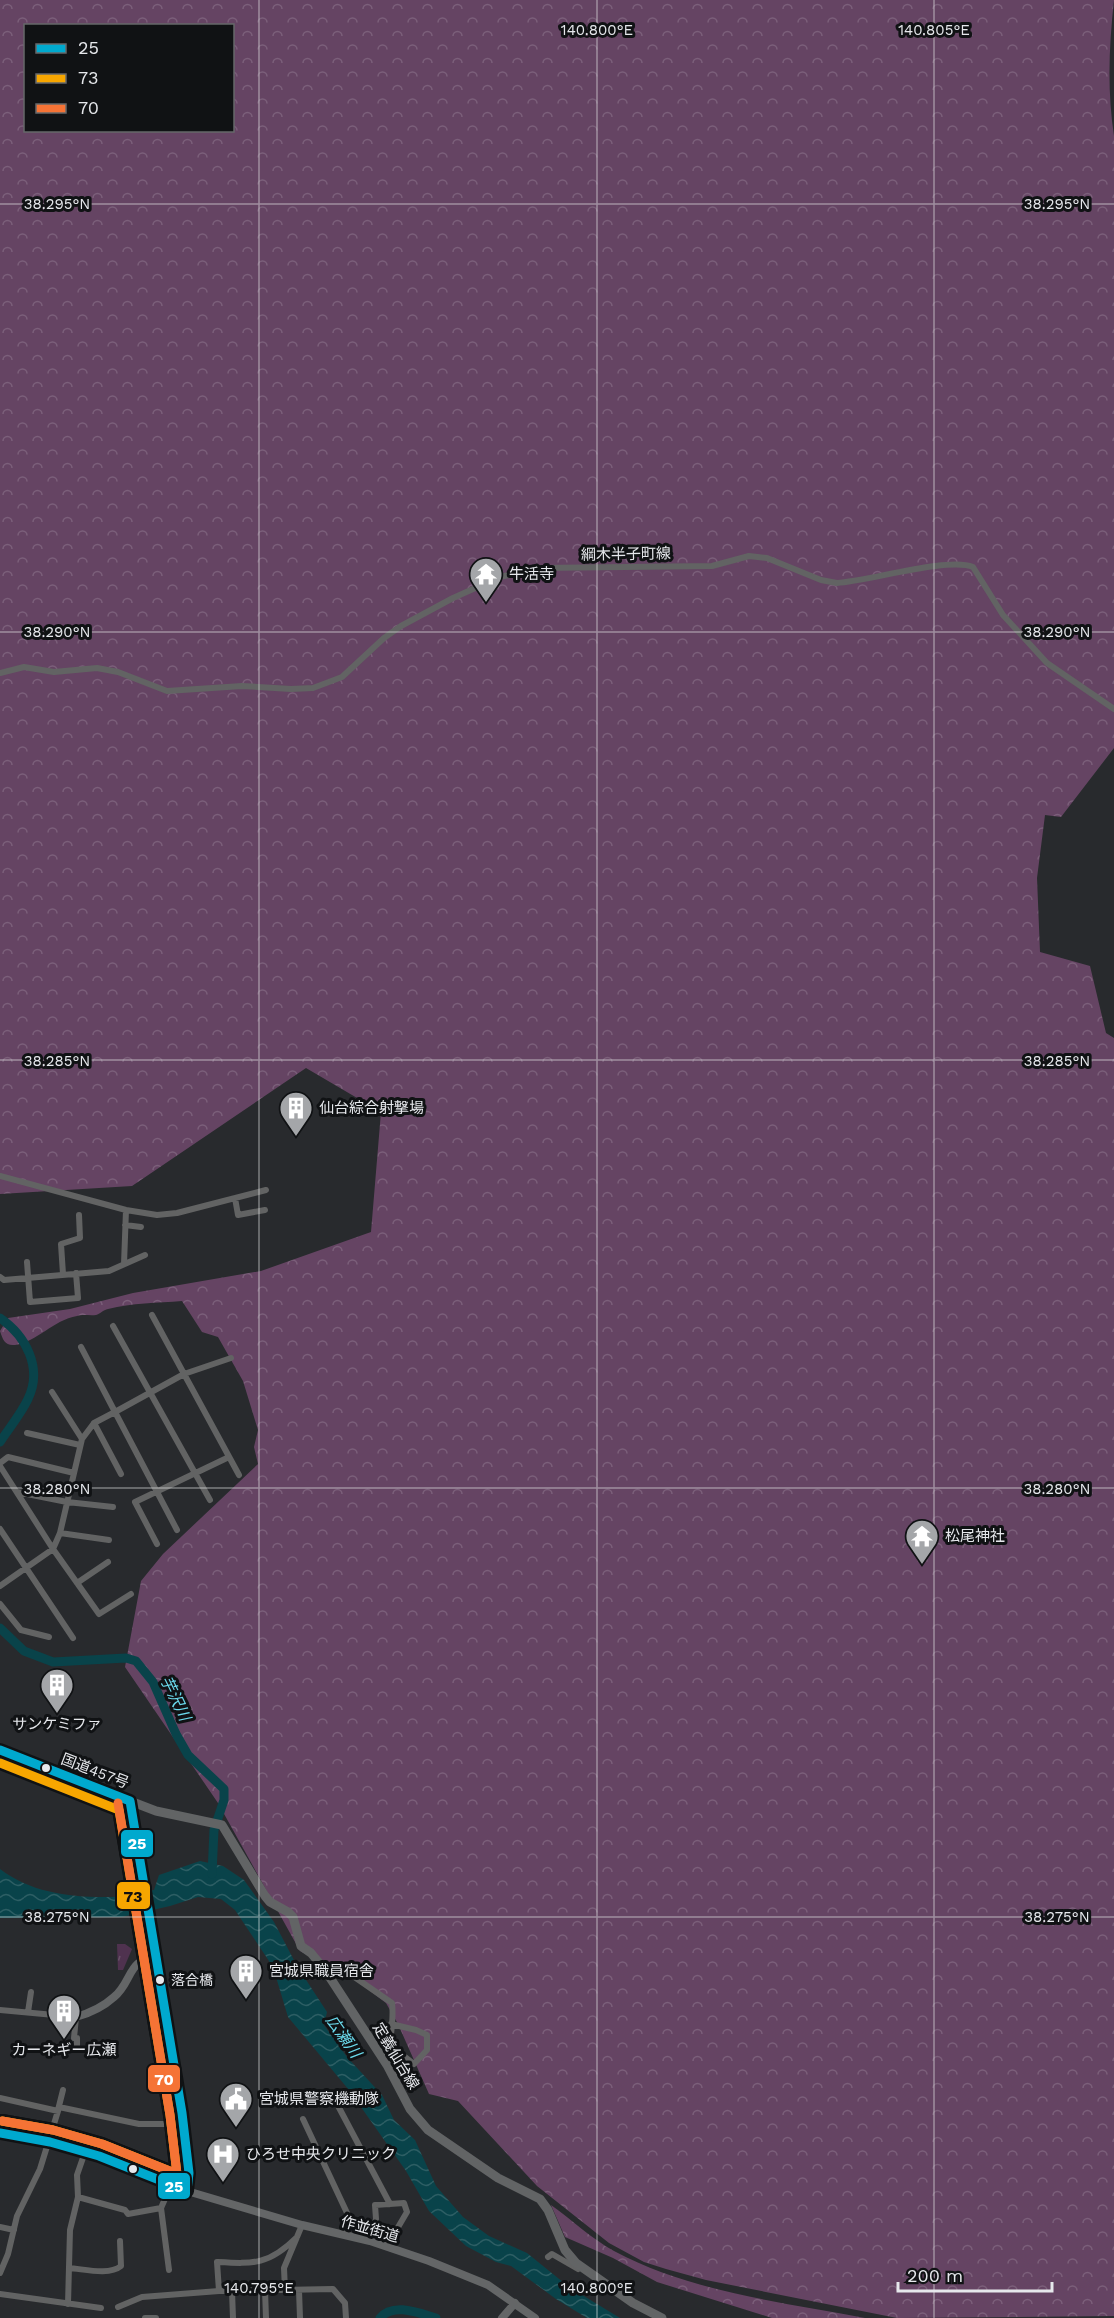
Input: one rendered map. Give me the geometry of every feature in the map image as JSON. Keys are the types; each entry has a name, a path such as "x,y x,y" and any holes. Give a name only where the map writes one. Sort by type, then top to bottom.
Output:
{"highway":[{"name":"国道457号","path":"0,1750 130,1801 174,2067 189,2173 187,2192"},
{"path":"0,2133 50,2142 85,2152 187,2192"}],"main road":[{"name":"定義仙台線","path":"130,1801 156,1811 222,1825 265,1896 270,1902 293,1917 302,1946 325,1970 387,2065 410,2109 422,2124 498,2178 540,2199 548,2210 569,2256 576,2263 633,2303 662,2318"}],"street":[{"name":"綱木半子町線","path":"0,673 24,667 54,672 97,668 118,672 167,691 249,686 313,688 342,677 384,638 401,626 461,594 512,573 538,568 712,566 749,556 767,558 837,583 943,566 963,564 973,567 1003,615 1047,663 1114,709"},
{"path":"0,1176 126,1210 167,1215 266,1190"},
{"path":"235,1198 238,1215 265,1210"},
{"path":"124,1264 126,1210"},
{"path":"63,1274 61,1244 80,1238 79,1215"},
{"path":"125,1225 141,1227"},
{"path":"125,1245 134,1245"},
{"path":"0,1277 4,1280 109,1271 145,1255"},
{"path":"27,1262 30,1302 78,1298 76,1273"},
{"path":"152,1315 239,1475"},
{"path":"113,1326 210,1500"},
{"path":"81,1347 177,1530"},
{"path":"0,1586 53,1549 60,1533 81,1442 94,1424 184,1374 231,1358"},
{"path":"52,1392 81,1442"},
{"path":"94,1424 121,1474"},
{"path":"27,1433 81,1442"},
{"path":"74,1473 8,1457 0,1465 53,1549 99,1614 131,1594"},
{"path":"157,1544 135,1502 229,1457"},
{"path":"16,1492 67,1502 113,1507"},
{"path":"0,1528 72,1638"},
{"path":"60,1533 110,1540"},
{"path":"77,1583 108,1562"},
{"path":"0,1604 21,1630 49,1637"},
{"path":"0,2010 76,2017 89,2013 106,2005 115,1997 136,1963 146,1958 156,1960"},
{"path":"325,1970 338,1965 392,2003 394,2017 391,2024 390,2045 414,2064 427,2050 427,2035 391,2024"},
{"path":"28,2012 31,1992"},
{"path":"76,2017 74,2038 77,2038 76,2046"},
{"path":"0,2273 17,2216 40,2169 50,2142 63,2090"},
{"path":"0,2098 139,2124 167,2124"},
{"path":"336,2102 390,2204"},
{"path":"303,2119 348,2215 347,2235"},
{"path":"68,2304 70,2230 78,2197 76,2175 85,2152"},
{"path":"169,2270 161,2208 171,2185"},
{"name":"作並街道","path":"187,2192 387,2247 488,2285 535,2318"},
{"path":"78,2197 125,2210 128,2214 161,2208"},
{"path":"370,2241 376,2219 375,2205 404,2203 407,2212 387,2247"},
{"path":"285,2290 284,2268 302,2225"},
{"path":"0,2227 14,2230"},
{"path":"219,2291 217,2262 252,2264 280,2253 297,2237"},
{"path":"69,2268 116,2270 121,2266 120,2241"},
{"path":"548,2258 552,2254 594,2279 597,2277"},
{"path":"118,2307 142,2297 219,2291 333,2289 345,2303 345,2318"},
{"path":"265,2290 266,2318"},
{"path":"299,2290 300,2318"},
{"path":"232,2291 233,2318"},
{"path":"0,2295 100,2308"},
{"path":"502,2318 515,2303"},
{"path":"145,2318 156,2318"}],"green space":[{"path":"0,0 1114,0 1110,102 1114,136 1114,748 1061,817 1045,815 1037,878 1040,952 1090,966 1106,1033 1114,1038 1114,2316 897,2318 706,2280 644,2262 609,2243 537,2186 458,2101 429,2094 398,2024 386,2003 357,1981 300,1951 218,1803 125,1667 141,1581 163,1554 258,1464 254,1447 258,1430 243,1381 218,1337 202,1332 182,1301 126,1306 106,1310 96,1315 68,1318 31,1340 15,1345 5,1342 0,1331 8,1318 70,1309 133,1293 261,1271 371,1232 381,1112 306,1068 132,1186 0,1194"},
{"path":"117,1944 125,1944 132,1949 123,1970 118,1970"},
{"path":"551,2205 614,2251 674,2277 769,2301 865,2318 772,2318 657,2282 613,2258 565,2237"}],"water":[{"path":"200,1861 223,1866 244,1880 274,1922 297,1966 327,2012 324,2025 347,2057 382,2095 394,2120 415,2140 436,2186 463,2217 489,2236 527,2253 569,2287 620,2318 587,2318 556,2299 511,2266 496,2262 466,2246 429,2211 406,2171 349,2090 288,2017 273,1967 235,1910 221,1899 198,1897 122,1917 0,1918 0,1869 25,1884 39,1889 68,1895 112,1897 154,1890 159,1875"}],"waterway":[{"name":"芋沢川","path":"0,1318 24,1343 33,1364 34,1376 28,1399 0,1442"},
{"name":"芋沢川","path":"0,1628 24,1651 53,1662 126,1658 136,1661 153,1682 188,1755 224,1789 224,1800 214,1830 212,1874"},
{"path":"380,2318 385,2313 399,2310 436,2318"}],"transit line":[{"name":"25","path":"0,1750 130,1801 182,2113 189,2173 187,2191 99,2156 50,2142 0,2133"},
{"name":"73","path":"0,1763 119,1810 170,2115 177,2174 102,2144 53,2130 2,2121"},
{"name":"70","path":"2,2121 53,2130 102,2144 177,2174 170,2115 118,1803"}],"place":[{"name":"牛活寺","path":"486,603"},
{"name":"仙台綜合射撃場","path":"296,1137"},
{"name":"松尾神社","path":"922,1565"},
{"name":"サンケミファ","path":"57,1714"},
{"name":"落合橋","path":"160,1980"},
{"name":"宮城県職員宿舎","path":"246,2000"},
{"name":"カーネギー広瀬","path":"64,2040"},
{"name":"宮城県警察機動隊","path":"236,2128"},
{"name":"ひろせ中央クリニック","path":"223,2183"}],"water label":[{"name":"広瀬川","path":"344,2036"}]}
